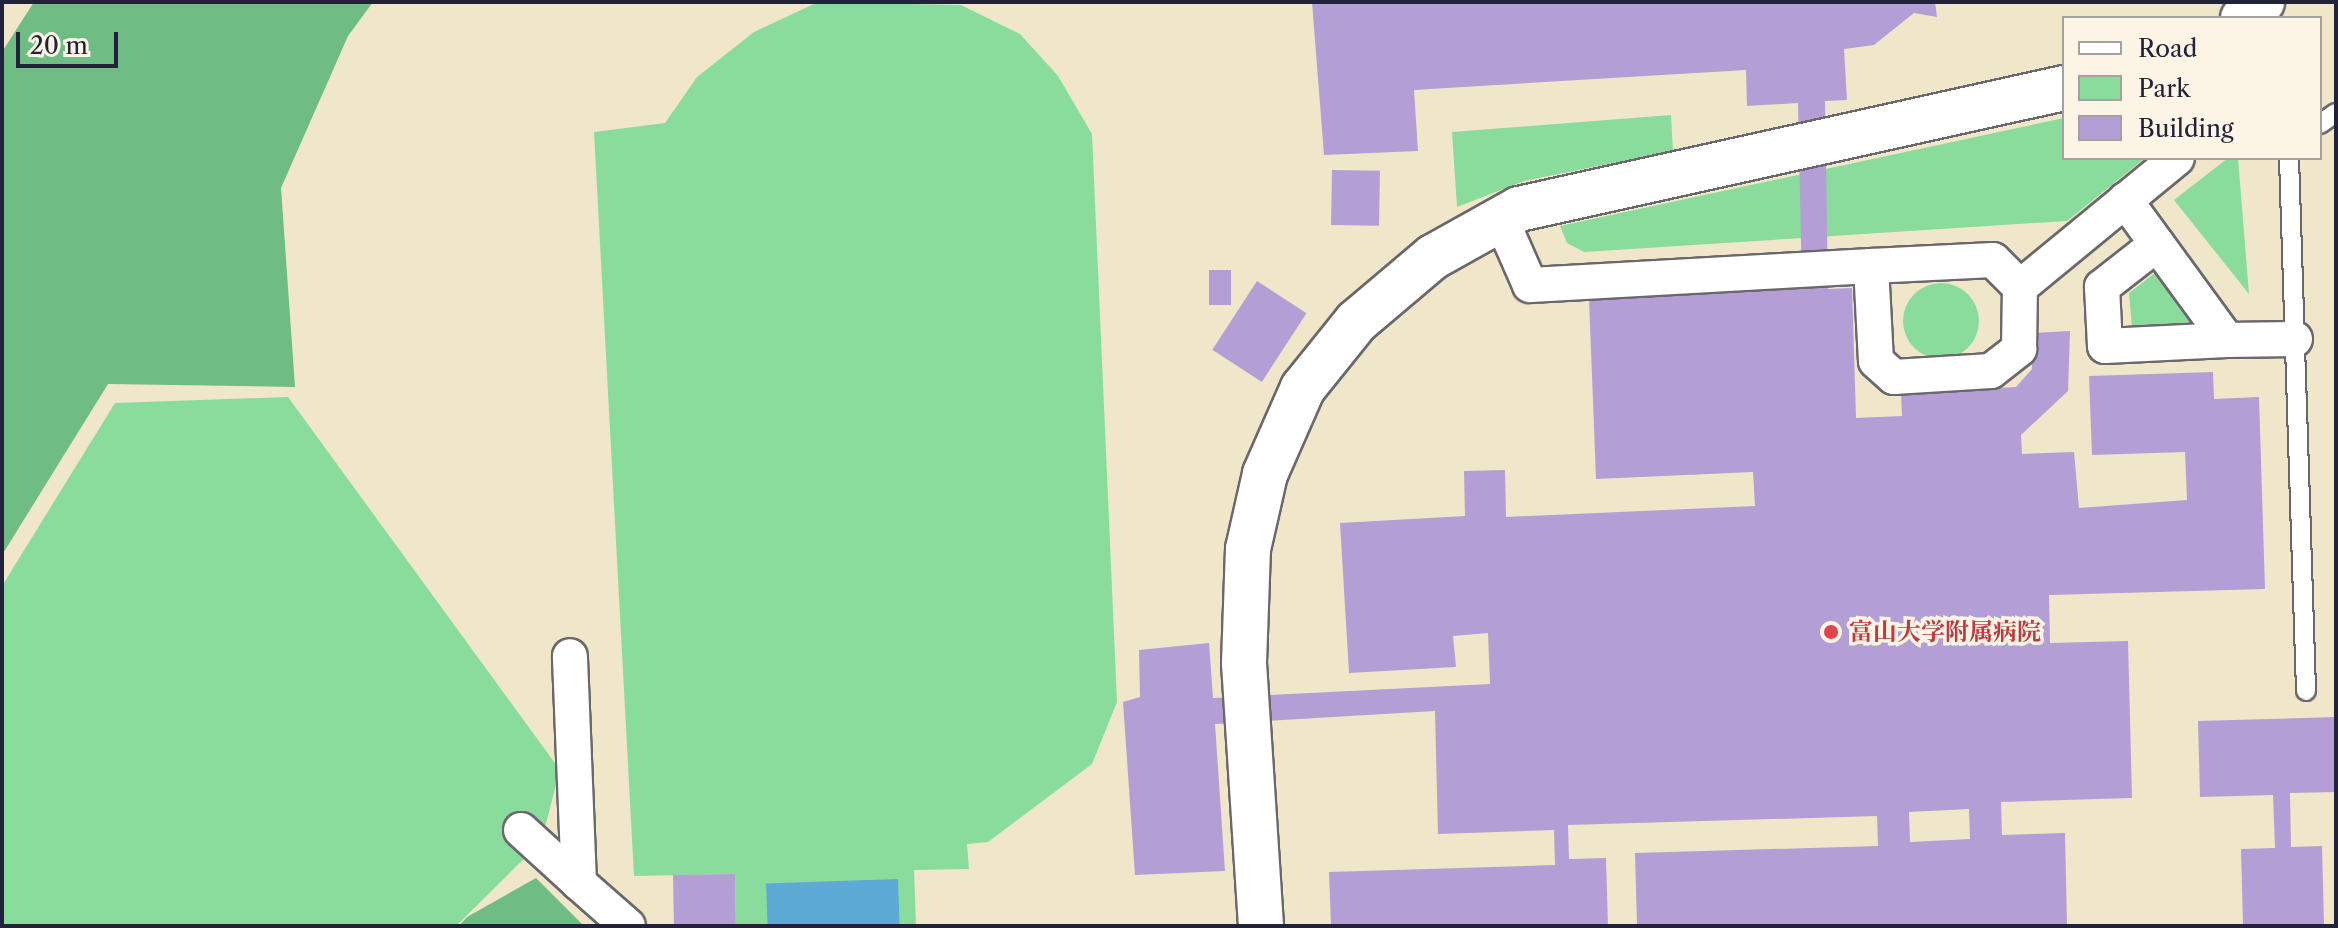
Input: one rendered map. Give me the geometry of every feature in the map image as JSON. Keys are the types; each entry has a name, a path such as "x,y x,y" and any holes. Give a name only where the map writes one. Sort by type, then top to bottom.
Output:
{"street":[{"path":"1261,926 1244,663 1248,549 1265,474 1303,388 1356,322 1408,275 1500,217 2062,88"},
{"path":"2020,287 2175,160"},
{"path":"2125,200 2227,340"},
{"path":"1500,217 1530,285 1871,266 1993,260 2020,287 2019,349 1991,371 1894,377 1876,361 1871,266"},
{"path":"2157,244 2102,287 2105,346 2295,339"},
{"path":"570,656 579,883"},
{"path":"521,830 628,926"}],"lane":[{"path":"2289,160 2306,691"}],"green space":[{"path":"34,2 373,2 348,36 281,188 295,387 108,384 2,555 2,52"},
{"path":"818,2 961,5 1020,34 1058,76 1092,134 1117,702 1092,764 988,842 967,844 969,869 914,870 916,926 736,926 735,874 634,876 594,132 665,123 697,77 754,32"},
{"path":"1671,115 1673,151 1524,181 1457,207 1452,132"},
{"path":"2062,118 2062,160 2143,160 2067,221 1584,252 1567,243 1560,226"},
{"path":"2225,160 2238,160 2249,294 2174,200"},
{"path":"2160,269 2199,323 2132,326 2129,293"},
{"path":"1934,283 1948,283 1962,289 1973,300 1979,321 1976,336 1968,348 1948,359 1934,359 1920,353 1909,342 1903,328 1903,314 1909,300 1920,289"},
{"path":"288,397 560,770 541,842 456,926 2,926 2,586 115,403"},
{"path":"536,878 584,926 459,926 467,917"}],"water":[{"path":"898,879 900,926 768,926 766,884"}],"building":[{"path":"1312,2 1935,2 1937,17 1914,13 1874,45 1844,49 1847,100 1825,101 1828,289 1852,288 1856,418 1902,416 1901,393 2016,387 2032,369 2033,333 2070,331 2068,391 2021,435 2022,454 2074,452 2079,508 2187,500 2185,452 2092,455 2089,376 2213,372 2214,399 2259,397 2265,589 2049,595 2050,643 2128,641 2132,798 2001,802 2002,835 2065,833 2067,926 1637,926 1635,853 1878,846 1877,816 1568,825 1569,859 1606,858 1608,926 1331,926 1329,872 1555,865 1554,830 1438,834 1435,711 1215,724 1225,871 1135,875 1123,702 1140,697 1139,650 1209,643 1213,698 1490,684 1488,633 1453,636 1456,667 1349,673 1340,523 1465,516 1464,471 1505,470 1506,517 1755,506 1753,472 1596,479 1589,299 1802,287 1798,103 1747,106 1746,70 1414,90 1418,151 1324,155","holes":["1969,809 1970,839 1910,842 1909,812"]},
{"path":"1332,170 1380,171 1379,226 1331,225"},
{"path":"1209,270 1231,270 1231,305 1209,305"},
{"path":"1257,281 1306,313 1262,382 1212,350"},
{"path":"2336,717 2336,792 2290,793 2291,847 2322,846 2324,926 2243,926 2241,849 2275,848 2273,795 2200,797 2198,721"},
{"path":"735,874 736,926 674,926 673,875"}],"place":[{"name":"富山大学附属病院","path":"1831,632"}]}
